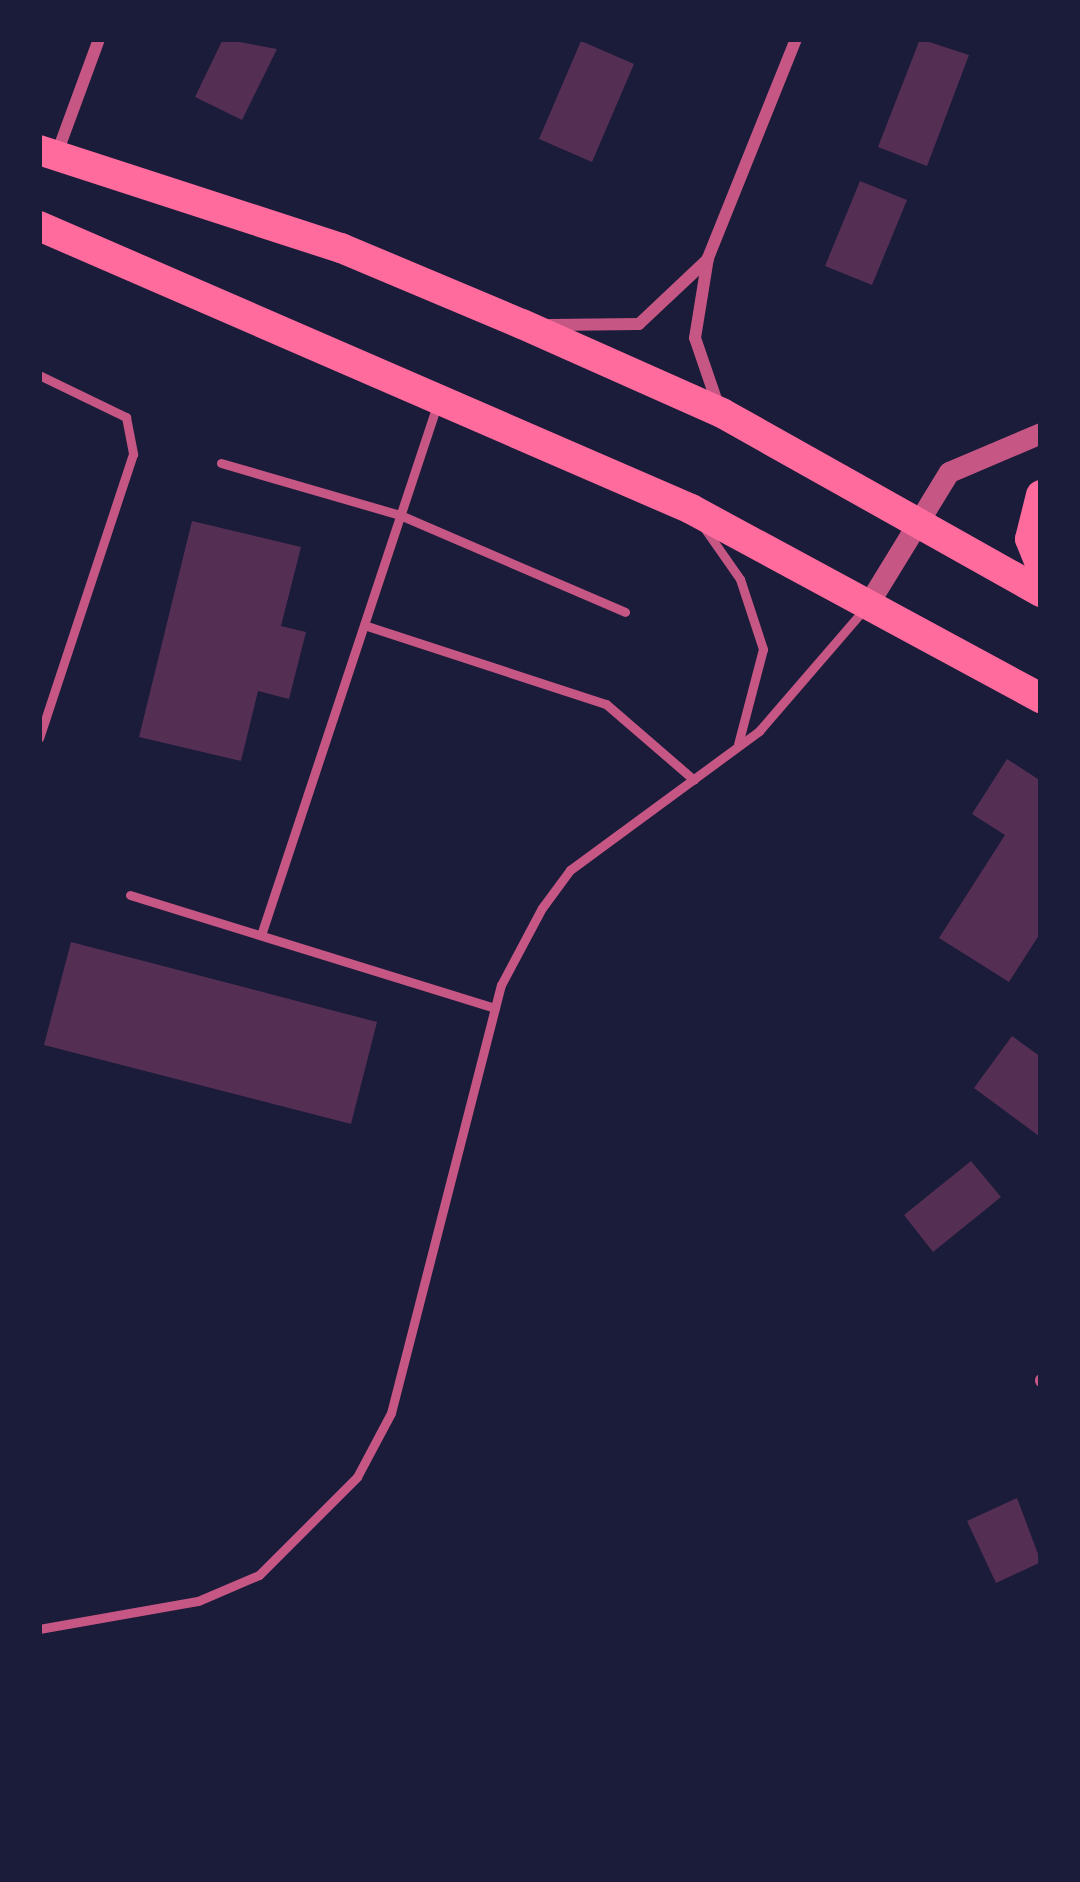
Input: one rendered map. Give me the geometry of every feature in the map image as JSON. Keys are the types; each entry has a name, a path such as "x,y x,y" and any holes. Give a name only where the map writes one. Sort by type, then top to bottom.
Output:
{"main road":[{"path":"48,153 341,248 522,324 722,413 1041,592"},
{"path":"39,226 441,393 692,509 1041,698"},
{"path":"1041,494 1030,538 1041,566"}],"street":[{"path":"48,153 99,39"},
{"path":"722,413 695,338 708,258 796,39"},
{"path":"522,324 639,324 708,258"},
{"path":"868,604 912,516 970,458 1041,433"}],"lane":[{"path":"39,374 126,417 133,454 39,738"},
{"path":"261,935 441,393"},
{"path":"221,464 400,515 625,612"},
{"path":"692,509 740,579 763,649 757,705 736,750"},
{"path":"39,1629 198,1601 260,1575 357,1478 391,1413 495,1007 570,870 736,750 797,695 868,604"},
{"path":"364,625 606,704 694,780"},
{"path":"130,895 495,1007"}],"building":[{"path":"223,39 277,49 242,120 195,97"},
{"path":"920,39 969,55 927,166 878,147"},
{"path":"581,41 634,64 592,162 539,139"},
{"path":"860,181 907,200 872,285 825,266"},
{"path":"192,521 301,547 281,626 306,632 289,699 258,691 241,761 139,737"},
{"path":"1007,759 1041,781 1041,932 1009,982 939,938 1005,835 972,814"},
{"path":"71,942 377,1022 351,1124 44,1045"},
{"path":"1012,1036 1041,1057 1039,1136 974,1088"},
{"path":"971,1161 1001,1197 933,1252 904,1215"},
{"path":"1017,1498 1041,1562 996,1583 967,1521"}]}
